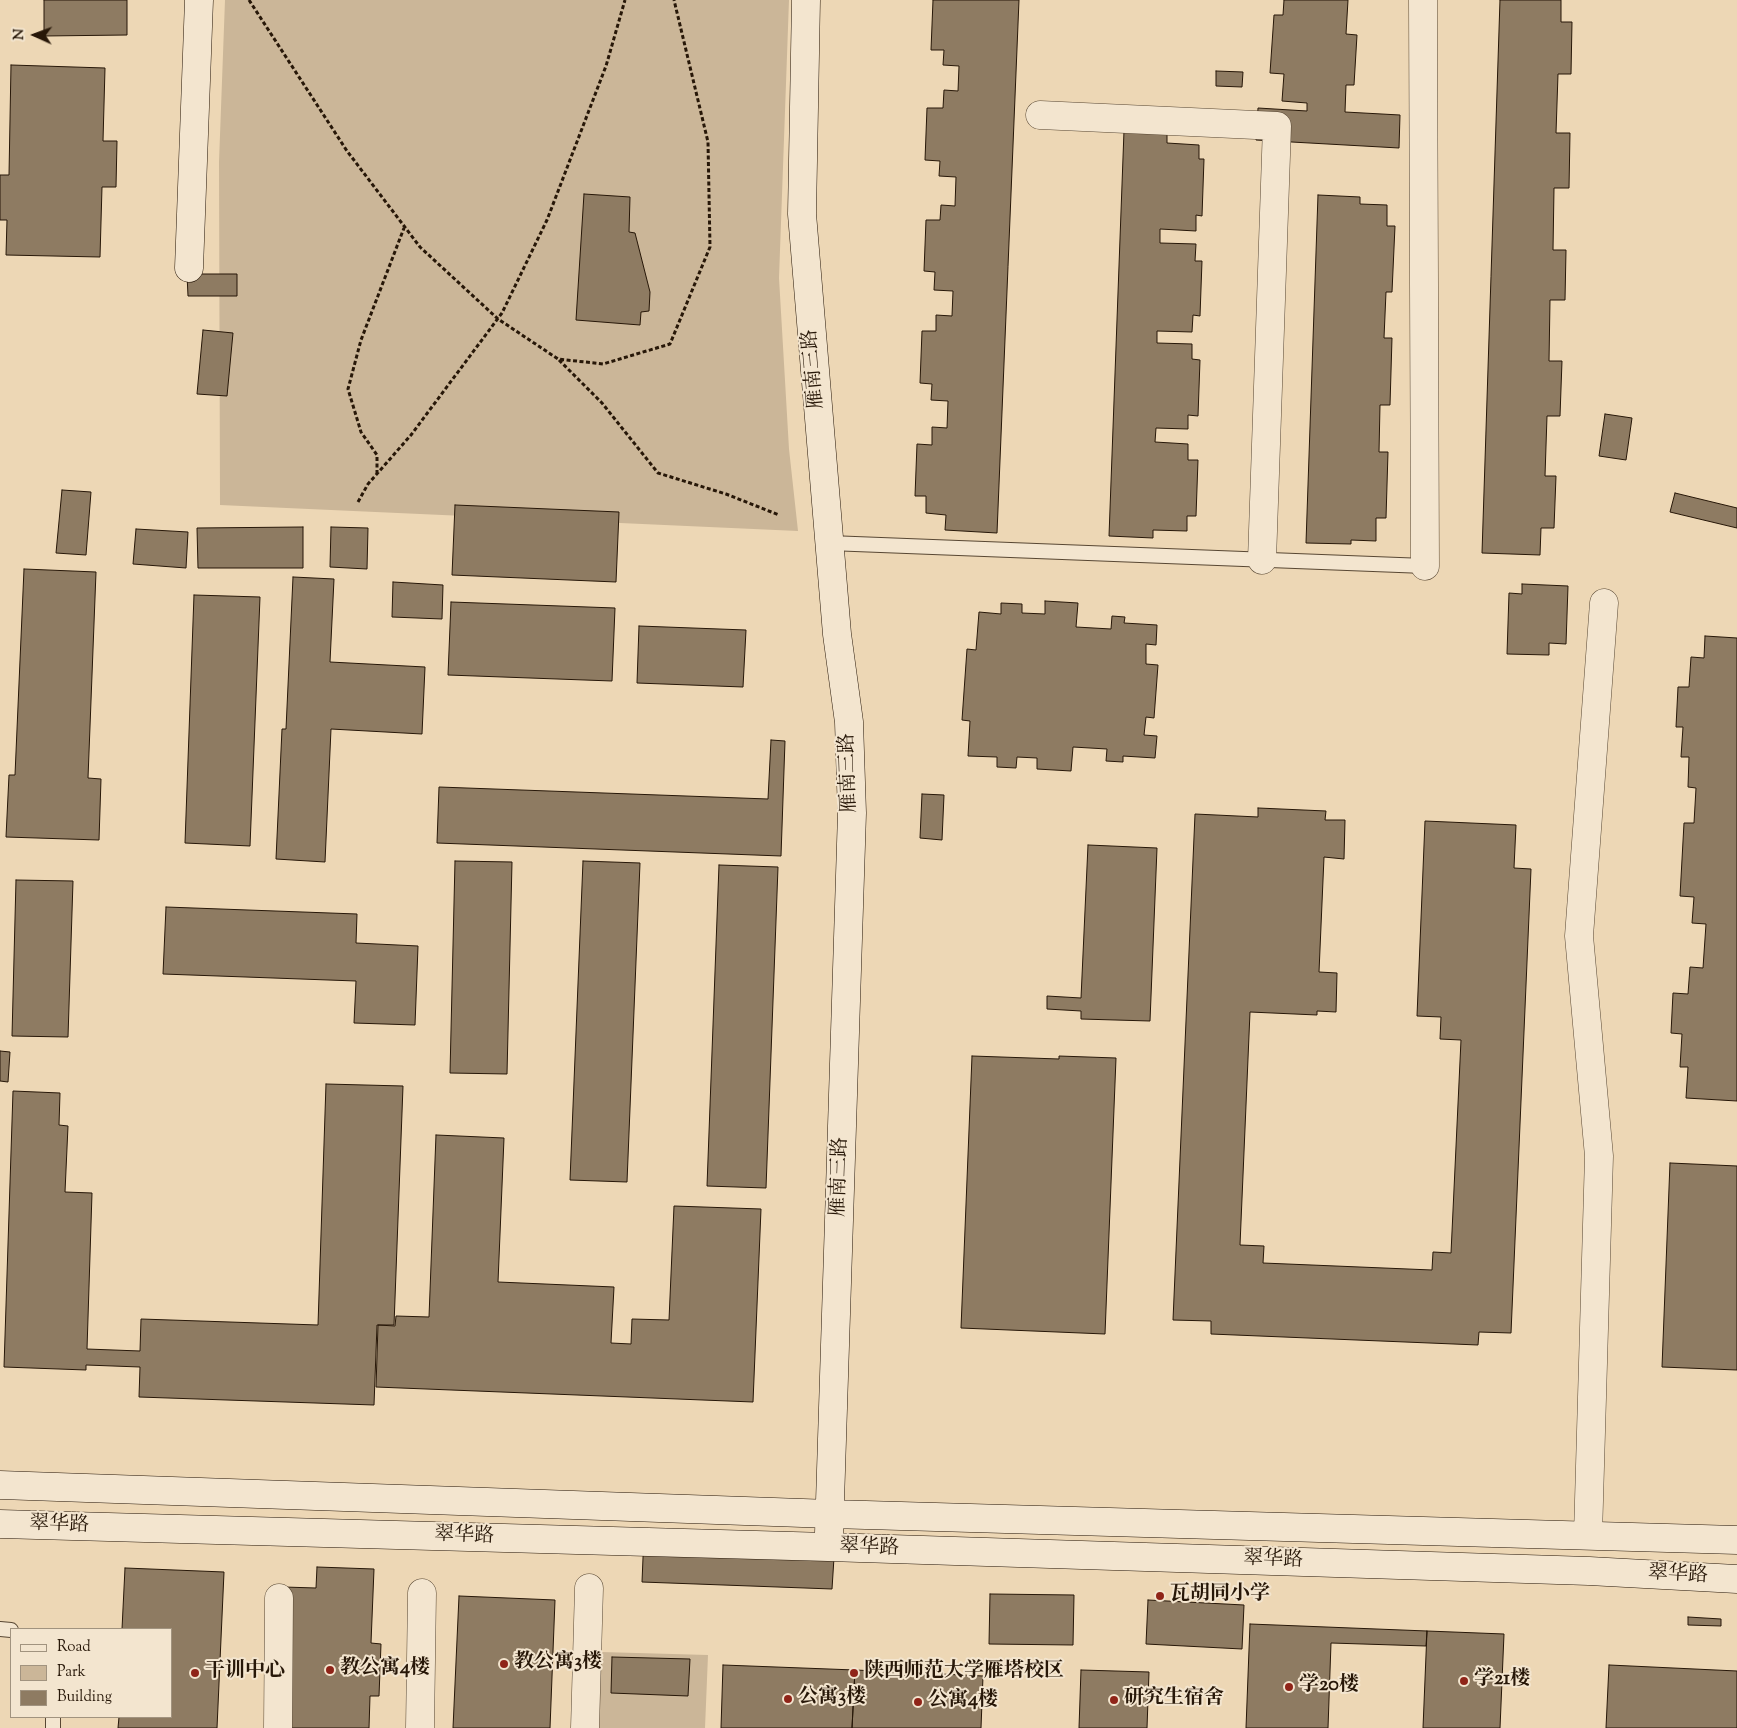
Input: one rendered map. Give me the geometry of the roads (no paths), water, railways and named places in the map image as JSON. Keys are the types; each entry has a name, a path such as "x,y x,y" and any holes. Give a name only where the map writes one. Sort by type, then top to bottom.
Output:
{"street":[{"path":"188,268 199,0"},
{"name":"雁南三路","path":"806,0 802,214 837,634 849,722 852,813 831,1514 828,1547"},
{"path":"1423,0 1425,566"},
{"path":"1040,115 1277,126 1262,560"},
{"path":"1588,1535 1598,1156 1580,936 1604,603"},
{"name":"翠华路","path":"0,1485 831,1514 1737,1540"},
{"name":"翠华路","path":"0,1524 1589,1571 1737,1579"},
{"path":"584,1728 589,1588"},
{"path":"420,1728 422,1594"},
{"path":"278,1728 279,1598"}],"lane":[{"path":"829,543 1425,566"}],"place":[{"name":"瓦胡同小学","path":"1160,1596"},
{"name":"教公寓3楼","path":"504,1664"},
{"name":"教公寓4楼","path":"330,1670"},
{"name":"干训中心","path":"195,1673"},
{"name":"陕西师范大学雁塔校区","path":"854,1673"},
{"name":"学21楼","path":"1464,1681"},
{"name":"学20楼","path":"1289,1687"},
{"name":"公寓3楼","path":"788,1699"},
{"name":"研究生宿舍","path":"1114,1700"},
{"name":"公寓4楼","path":"918,1702"}]}
